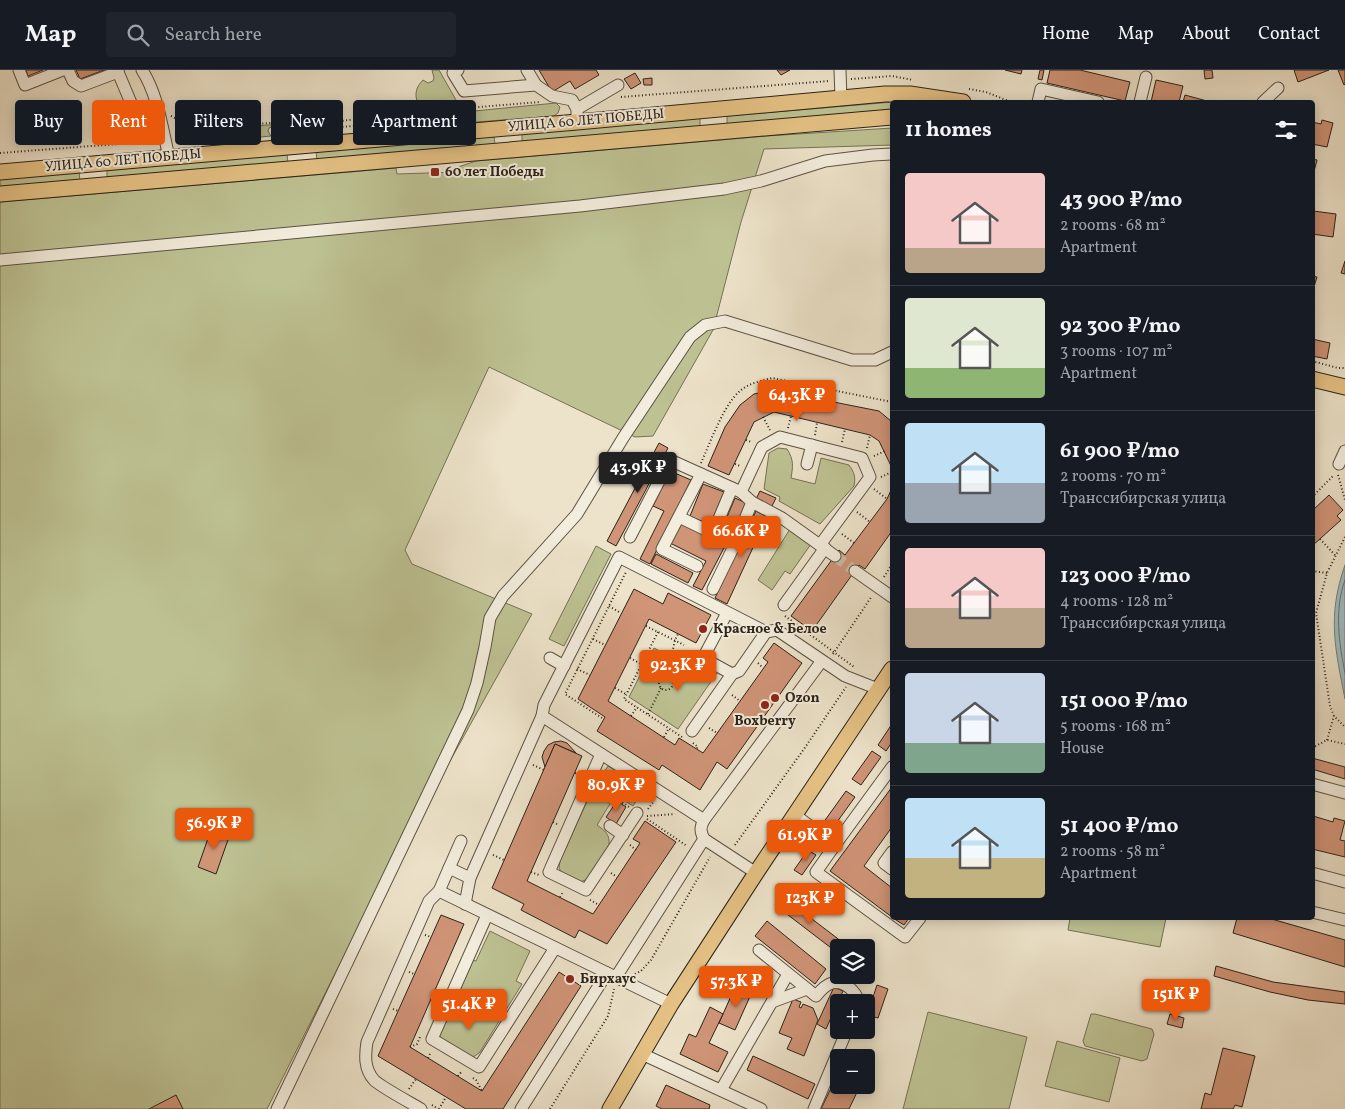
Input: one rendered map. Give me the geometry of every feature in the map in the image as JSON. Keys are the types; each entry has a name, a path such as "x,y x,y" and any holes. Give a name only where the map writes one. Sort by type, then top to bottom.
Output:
{"main road":[{"name":"УЛИЦА 60 ЛЕТ ПОБЕДЫ","path":"0,172 300,146 577,116 710,109 885,94 910,94 950,100"},
{"path":"710,109 712,134"},
{"name":"УЛИЦА 60 ЛЕТ ПОБЕДЫ","path":"0,194 890,117"},
{"path":"300,146 302,169"},
{"path":"1315,380 1345,387"},
{"path":"610,1109 671,1004 890,672"}],"lane":[{"path":"19,70 25,85 63,70"},
{"path":"68,70 73,81 81,86 118,71 130,100"},
{"path":"142,70 149,81 154,100"},
{"path":"458,70 453,72 464,91 536,85"},
{"path":"527,70 536,85 552,96 572,100 577,116 618,84"},
{"path":"840,70 841,98"},
{"path":"1140,100 1146,77"},
{"path":"1265,100 1278,88"},
{"path":"1038,100 1041,89 1089,100"},
{"path":"165,141 169,157"},
{"path":"0,260 580,206 724,190 761,181 825,161 890,154"},
{"path":"277,1109 468,710 477,683 490,618 503,596 577,514 623,438 690,337 705,325 725,321 852,360 875,360 890,353"},
{"path":"712,533 762,446 780,437 862,458 870,477 781,609"},
{"path":"807,464 812,445"},
{"path":"1339,464 1345,451"},
{"path":"630,537 670,460 700,471 737,490 752,502 782,518 835,556"},
{"path":"696,566 662,549 700,471"},
{"path":"713,589 735,544 752,502"},
{"path":"679,517 735,544"},
{"path":"465,904 470,878 542,716 544,705 619,557 766,632 777,630 844,676 878,689"},
{"path":"855,571 890,596"},
{"path":"703,658 727,612"},
{"path":"695,735 732,674 738,671 766,632"},
{"path":"686,657 703,658 732,674"},
{"path":"550,658 564,666"},
{"path":"756,873 704,839 700,833 700,827 824,663"},
{"path":"542,716 704,820"},
{"path":"601,754 584,778 549,872 586,890 623,835 640,815"},
{"path":"890,770 816,872 905,937 918,920"},
{"path":"1315,785 1345,793"},
{"path":"795,815 835,845"},
{"path":"610,826 623,835"},
{"path":"521,1109 615,977 704,839"},
{"path":"421,1109 374,1080 367,1069 365,1056 366,1042 429,901 439,891 461,841"},
{"path":"890,855 884,863 890,868"},
{"path":"449,868 470,878"},
{"path":"1315,874 1345,882"},
{"path":"439,891 671,1004"},
{"path":"1315,913 1345,920"},
{"path":"487,914 432,1039 478,1067 555,948"},
{"path":"759,950 816,996 823,988 832,983 849,988 856,994"},
{"path":"721,1090 788,974"},
{"path":"772,1002 807,989"},
{"path":"814,1109 843,1039"},
{"path":"642,1054 761,1109"}],"path":[{"path":"476,107 544,102"},
{"path":"165,116 193,128 271,123"},
{"path":"0,153 105,145"},
{"path":"1315,362 1345,368"},
{"path":"700,471 730,402 740,391 753,383 772,378 890,402"},
{"path":"790,423 791,416"},
{"path":"763,418 766,424"},
{"path":"816,429 817,423"},
{"path":"844,435 845,429"},
{"path":"869,441 870,435"},
{"path":"746,440 750,442"},
{"path":"878,454 885,452"},
{"path":"735,464 739,466"},
{"path":"879,478 890,473"},
{"path":"1315,494 1337,473 1345,500"},
{"path":"872,487 887,499"},
{"path":"855,511 870,522"},
{"path":"840,532 854,543"},
{"path":"1345,536 1327,574 1316,612 1330,706 1334,716 1345,727"},
{"path":"1320,539 1335,555"},
{"path":"602,718 565,694 631,563"},
{"path":"824,663 834,652 890,567"},
{"path":"1315,572 1327,574"},
{"path":"609,606 621,613"},
{"path":"781,609 857,669"},
{"path":"646,626 675,640"},
{"path":"658,632 624,699 694,744 698,747 696,750"},
{"path":"667,676 678,634"},
{"path":"593,639 605,645"},
{"path":"630,658 642,664"},
{"path":"760,665 764,668"},
{"path":"577,669 590,675"},
{"path":"648,714 661,688 660,678 667,676"},
{"path":"661,688 668,689 672,684 667,676"},
{"path":"728,855 804,749 848,683"},
{"path":"614,688 626,694"},
{"path":"730,694 740,701"},
{"path":"631,716 637,707"},
{"path":"1327,740 1334,716"},
{"path":"707,726 716,734"},
{"path":"664,737 669,728"},
{"path":"694,744 695,735"},
{"path":"1315,746 1327,740 1345,744"},
{"path":"533,765 544,770"},
{"path":"575,773 687,846"},
{"path":"640,815 657,796"},
{"path":"640,815 676,814"},
{"path":"553,822 557,824"},
{"path":"631,846 636,850"},
{"path":"550,1109 608,1016 616,983 615,977 641,971 650,960 716,847"},
{"path":"494,855 504,860"},
{"path":"531,872 535,874"},
{"path":"612,874 617,878"},
{"path":"594,902 599,905"},
{"path":"426,935 431,937"},
{"path":"410,972 414,974"},
{"path":"393,1009 398,1011"},
{"path":"410,1047 417,1044"},
{"path":"428,1058 432,1052"},
{"path":"458,1076 462,1071"},
{"path":"408,1091 416,1078"},
{"path":"476,1080 482,1091"},
{"path":"439,1109 446,1097"}],"green space":[{"path":"432,70 439,70 456,100 417,100 416,91 419,85 423,80 428,83 433,81"},
{"path":"890,102 890,111 727,125 727,116"},
{"path":"556,103 560,107 558,113 554,116 476,122 476,111"},
{"path":"700,118 700,128 522,143 522,133"},
{"path":"261,125 271,125 268,131 271,136 261,137"},
{"path":"890,128 890,145 764,149 741,222 713,330 653,436 635,437 489,367 405,550 412,564 532,614 368,908 267,1109 0,1109 0,202 396,168 397,174 458,172 458,167 476,161 767,136"},
{"path":"494,136 495,145 317,161 316,151 387,145 476,145 476,138"},
{"path":"287,154 288,163 107,179 107,169"},
{"path":"79,171 80,181 0,188 0,178"},
{"path":"778,448 787,449 791,456 791,478 815,484 821,458 849,465 852,470 855,477 854,486 820,524 779,501 780,497 764,489 769,453"},
{"path":"790,529 811,544 790,574 785,571 772,590 758,580"},
{"path":"596,546 611,554 564,646 549,639"},
{"path":"654,648 703,673 709,666 716,669 717,673 678,729 629,697"},
{"path":"608,766 644,788 633,806 597,783"},
{"path":"594,786 613,799 597,825 608,835 609,845 588,879 580,882 562,873 559,868 560,861"},
{"path":"1070,920 1166,920 1160,947 1068,930"},
{"path":"490,931 530,951 516,981 522,984 480,1052 470,1057 440,1038 439,1031 472,960 476,961"},
{"path":"928,1012 1027,1037 1009,1109 903,1109"},
{"path":"1091,1014 1152,1029 1154,1034 1147,1059 1142,1061 1085,1046 1083,1041"},
{"path":"1057,1041 1120,1058 1109,1102 1045,1086"}],"water":[{"path":"1345,565 1345,699 1338,664 1334,616 1339,583"}],"building":[{"path":"26,70 43,70 28,76"},
{"path":"76,70 104,70 80,79"},
{"path":"539,70 596,70 599,75 575,89 570,81 552,92"},
{"path":"777,70 790,70 781,75"},
{"path":"1005,70 1022,70 1021,74"},
{"path":"1040,70 1044,70 1042,80 1038,79"},
{"path":"1050,70 1080,70 1130,82 1125,100 1047,83"},
{"path":"1204,70 1212,70 1213,78 1205,79"},
{"path":"1294,70 1329,70 1298,82"},
{"path":"1338,70 1345,70 1344,85"},
{"path":"635,73 641,83 631,89 624,79"},
{"path":"652,78 652,85 644,85 643,79"},
{"path":"1156,80 1183,86 1180,100 1151,100"},
{"path":"1185,95 1203,100 1184,100"},
{"path":"1322,120 1333,123 1327,147 1315,145 1315,123 1321,124"},
{"path":"1315,211 1336,214 1333,237 1315,234"},
{"path":"1345,261 1345,274 1341,273"},
{"path":"1315,340 1330,343 1327,359 1315,357"},
{"path":"773,390 879,411 890,420 890,464 879,441 870,435 774,412 754,422 729,475 708,466 725,427 740,405 754,394"},
{"path":"659,443 668,448 616,546 607,541"},
{"path":"670,471 691,480 650,564 640,559 664,511 653,506"},
{"path":"703,484 724,492 710,525 690,516"},
{"path":"760,491 776,498 771,508 755,501"},
{"path":"890,492 890,534 865,569 859,565 812,631 791,616 839,550 845,555"},
{"path":"1329,495 1343,510 1337,516 1341,520 1315,543 1315,508"},
{"path":"735,498 746,503 732,534 722,529"},
{"path":"756,511 767,517 727,604 715,598"},
{"path":"681,522 725,546 702,590 693,586 706,561 670,543"},
{"path":"656,554 693,573 688,583 651,564"},
{"path":"634,589 663,604 668,593 711,615 696,643 649,619 608,701 675,745 679,738 703,753 768,662 763,658 774,643 802,663 727,769 717,762 700,790 662,765 659,770 597,731 605,717 578,699"},
{"path":"890,727 890,745 886,751 878,745"},
{"path":"561,741 567,743 576,753 555,744 545,767 542,757 544,751 548,745"},
{"path":"555,744 582,756 527,881 593,914 640,843 633,839 645,821 676,842 607,944 579,930 575,938 521,910 524,904 492,888"},
{"path":"872,751 881,757 861,785 852,779"},
{"path":"1315,759 1345,767 1345,779 1315,770"},
{"path":"890,790 890,830 864,866 890,886 890,916 830,871"},
{"path":"846,791 855,797 832,829 823,823"},
{"path":"617,801 626,807 616,824 606,817"},
{"path":"1315,817 1333,822 1334,818 1345,821 1340,840 1345,841 1345,857 1315,850"},
{"path":"212,827 230,834 216,874 198,867"},
{"path":"808,850 816,855 802,875 794,870"},
{"path":"782,896 838,939 830,939 830,947 775,905"},
{"path":"441,915 464,924 410,1047 482,1091 559,972 581,986 503,1109 466,1109 378,1056"},
{"path":"896,920 908,920 904,925"},
{"path":"1236,920 1275,920 1345,940 1345,967 1233,933"},
{"path":"767,921 826,969 815,984 755,936"},
{"path":"1216,966 1273,982 1345,992 1345,1004 1308,1000 1270,992 1214,976"},
{"path":"736,985 752,992 735,1030 719,1023"},
{"path":"877,985 888,989 878,1018 875,1017 874,994"},
{"path":"834,987 843,991 842,994 831,994"},
{"path":"830,996 830,1020 826,1029 817,1024"},
{"path":"793,999 801,1002 799,1007 801,1008 803,1004 813,1008 818,1020 804,1056 787,1049 792,1038 779,1033"},
{"path":"710,1007 723,1014 709,1043 728,1052 718,1072 680,1054 689,1034 696,1037"},
{"path":"1170,1014 1184,1018 1182,1028 1167,1024"},
{"path":"1223,1048 1255,1056 1242,1107 1235,1105 1233,1109 1201,1109 1205,1093 1211,1095"},
{"path":"753,1056 815,1084 808,1099 747,1070"},
{"path":"666,1085 710,1105 709,1109 662,1109 656,1106"},
{"path":"830,1090 830,1094 856,1094 849,1109 821,1109"},
{"path":"176,1095 183,1109 149,1109"}],"tunnel":[{"path":"835,556 855,571"}],"place":[{"name":"60 лет Победы","path":"435,172"},
{"name":"Красное & Белое","path":"703,629"},
{"name":"Ozon","path":"775,698"},
{"name":"Boxberry","path":"765,705"},
{"name":"Бирхаус","path":"570,979"}]}
